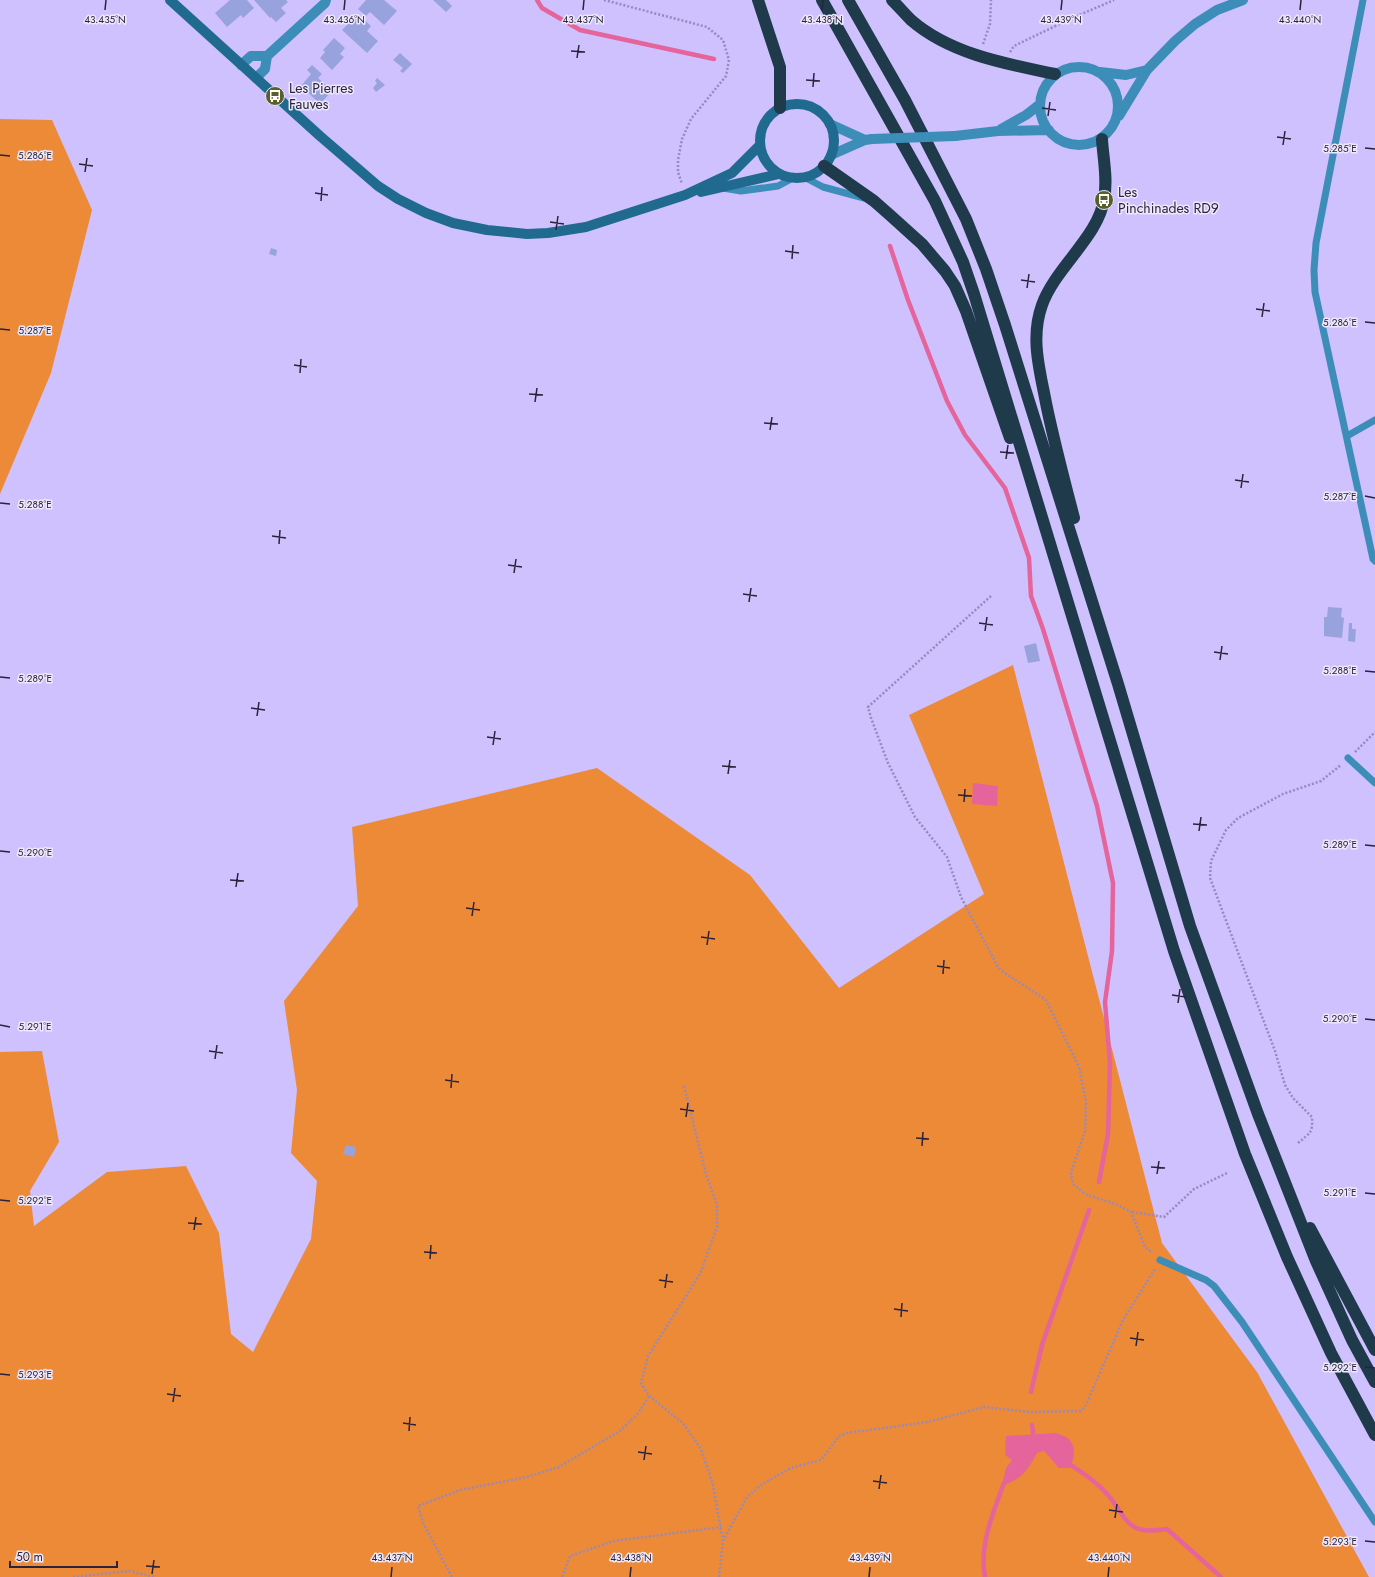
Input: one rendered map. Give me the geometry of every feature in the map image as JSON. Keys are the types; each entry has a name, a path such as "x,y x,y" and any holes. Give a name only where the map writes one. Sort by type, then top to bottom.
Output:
{"highway":[{"path":"758,0 780,67 780,108"},
{"path":"822,0 935,201 963,262 1174,951 1245,1154 1287,1256 1331,1354 1375,1434"},
{"path":"848,0 905,100 966,218 986,270 1005,325 1118,684 1190,926 1279,1170 1316,1261 1352,1340 1375,1382"},
{"path":"892,0 911,20 951,45 1003,62 1055,74"},
{"path":"1102,138 1105,180 1104,200 1093,227 1049,290 1042,305 1037,326 1036,341 1038,364 1054,444 1118,684"},
{"path":"824,166 874,201 922,244 945,271 955,286 966,311 1062,584"},
{"path":"1279,1170 1375,1350"}],"street":[{"path":"170,0 378,186 405,203 453,223 486,230 527,234 566,231 607,221 685,195 732,173 760,145"},
{"path":"256,78 265,69 267,56 325,3 326,0"},
{"path":"1147,70 1126,75 1100,72 1092,68 1077,67 1062,70 1055,74 1044,88 1039,105 1042,122 1059,140 1080,146 1092,144 1102,138 1115,122 1147,70 1175,41 1195,24 1217,10 1243,0"},
{"path":"241,65 250,56 267,56"},
{"path":"1100,72 1113,86 1118,95 1119,104 1115,122"},
{"path":"802,104 813,108 823,115 830,124 833,140 831,156 824,166 815,174 793,178 779,174 770,166 763,156 760,145 760,134 764,123 780,108 802,104"},
{"path":"998,131 1026,115 1039,105"},
{"path":"830,124 869,139"},
{"path":"831,156 869,139 955,136 998,131 1049,130"},
{"path":"685,195 779,174"}],"lane":[{"path":"1363,0 1316,243 1314,270 1315,292 1375,561"},
{"path":"804,177 823,187 874,201"},
{"path":"721,188 734,191 747,191 778,186 793,178"},
{"path":"1347,436 1375,420"},
{"path":"1348,758 1375,783"},
{"path":"1160,1260 1196,1275 1214,1286 1250,1333 1375,1522"}],"path":[{"path":"604,0 706,27 723,40 729,60 726,76 691,119 682,139 678,160 678,172 685,195"},
{"path":"978,55 990,24 991,0"},
{"path":"1003,62 1014,46 1114,0"},
{"path":"991,596 868,707 888,763 915,817 947,857 961,897 999,969 1046,1000 1079,1067 1086,1102 1085,1131 1071,1173 1073,1184 1085,1194 1118,1205 1131,1212 1164,1217 1194,1189 1227,1173"},
{"path":"1298,1143 1309,1134 1313,1128 1312,1117 1293,1098 1285,1085 1275,1051 1210,878 1211,861 1226,830 1238,818 1283,794 1321,781 1338,768 1375,732"},
{"path":"684,1086 706,1174 717,1205 717,1227 700,1274 648,1356 641,1383 649,1396 684,1423 701,1449 713,1485 723,1541 720,1577"},
{"path":"723,1541 747,1497 761,1484 791,1468 821,1460 839,1436 847,1433 928,1422 984,1407 1030,1412 1080,1410 1086,1405 1123,1320 1160,1260 1145,1247 1131,1212"},
{"path":"452,1577 423,1523 418,1506 460,1490 527,1477 560,1467 620,1431 639,1412 649,1396"},
{"path":"562,1577 570,1556 614,1541 721,1528"},
{"path":"73,1577 129,1571 155,1577"}],"shaded area":[{"path":"0,119 52,120 92,210 51,373 0,494"},
{"path":"1013,665 1162,1243 1257,1372 1369,1577 0,1577 0,1052 42,1051 59,1142 30,1191 34,1226 107,1172 186,1166 219,1233 231,1334 253,1352 311,1239 317,1181 291,1153 297,1090 284,1001 358,906 352,827 597,768 750,875 839,988 984,894 909,715"},
{"path":"973,783 998,786 997,806 972,804"},
{"path":"1056,1433 1068,1438 1073,1445 1074,1457 1069,1468 1059,1468 1044,1451 1037,1453 1021,1476 1006,1484 1003,1481 1006,1468 1012,1460 1005,1455 1006,1436"}],"building":[{"path":"230,0 247,0 254,8 243,18 241,15 227,27 215,13"},
{"path":"254,0 286,0 288,2 281,8 286,13 276,22 271,17 270,18"},
{"path":"366,0 384,0 397,11 384,25 370,12 366,16 358,9"},
{"path":"433,0 446,0 452,6 446,12"},
{"path":"359,15 371,26 367,31 378,41 367,53 342,30"},
{"path":"334,38 345,48 340,54 344,57 332,70 320,58 325,52 323,50"},
{"path":"400,53 412,64 403,73 400,71 403,68 393,60"},
{"path":"312,65 322,74 318,78 332,91 320,104 301,86 311,74 307,70"},
{"path":"377,78 385,85 376,92 373,88 377,83 375,81"},
{"path":"271,248 277,250 276,256 269,254"},
{"path":"1328,607 1342,608 1341,617 1344,618 1342,638 1324,636 1324,617 1327,617"},
{"path":"1349,623 1352,623 1352,629 1356,629 1355,642 1348,641"},
{"path":"1036,643 1040,661 1028,663 1024,646"},
{"path":"346,1145 356,1147 354,1157 343,1154"}],"waterway":[{"path":"537,0 542,8 580,30 714,59"},
{"path":"890,246 908,300 947,401 965,435 1005,488 1029,558 1031,596 1043,629 1097,806 1113,883 1112,951 1105,1002 1110,1063 1108,1134 1099,1182"},
{"path":"1031,1392 1042,1345 1089,1210"},
{"path":"1032,1425 1034,1440"},
{"path":"1066,1462 1098,1485 1131,1525 1143,1530 1167,1529 1221,1577"},
{"path":"985,1577 985,1541 1004,1483 1007,1479"}],"place":[{"name":"Les Pierres Fauves","path":"275,96"},
{"name":"Les Pinchinades RD9","path":"1104,200"}]}
